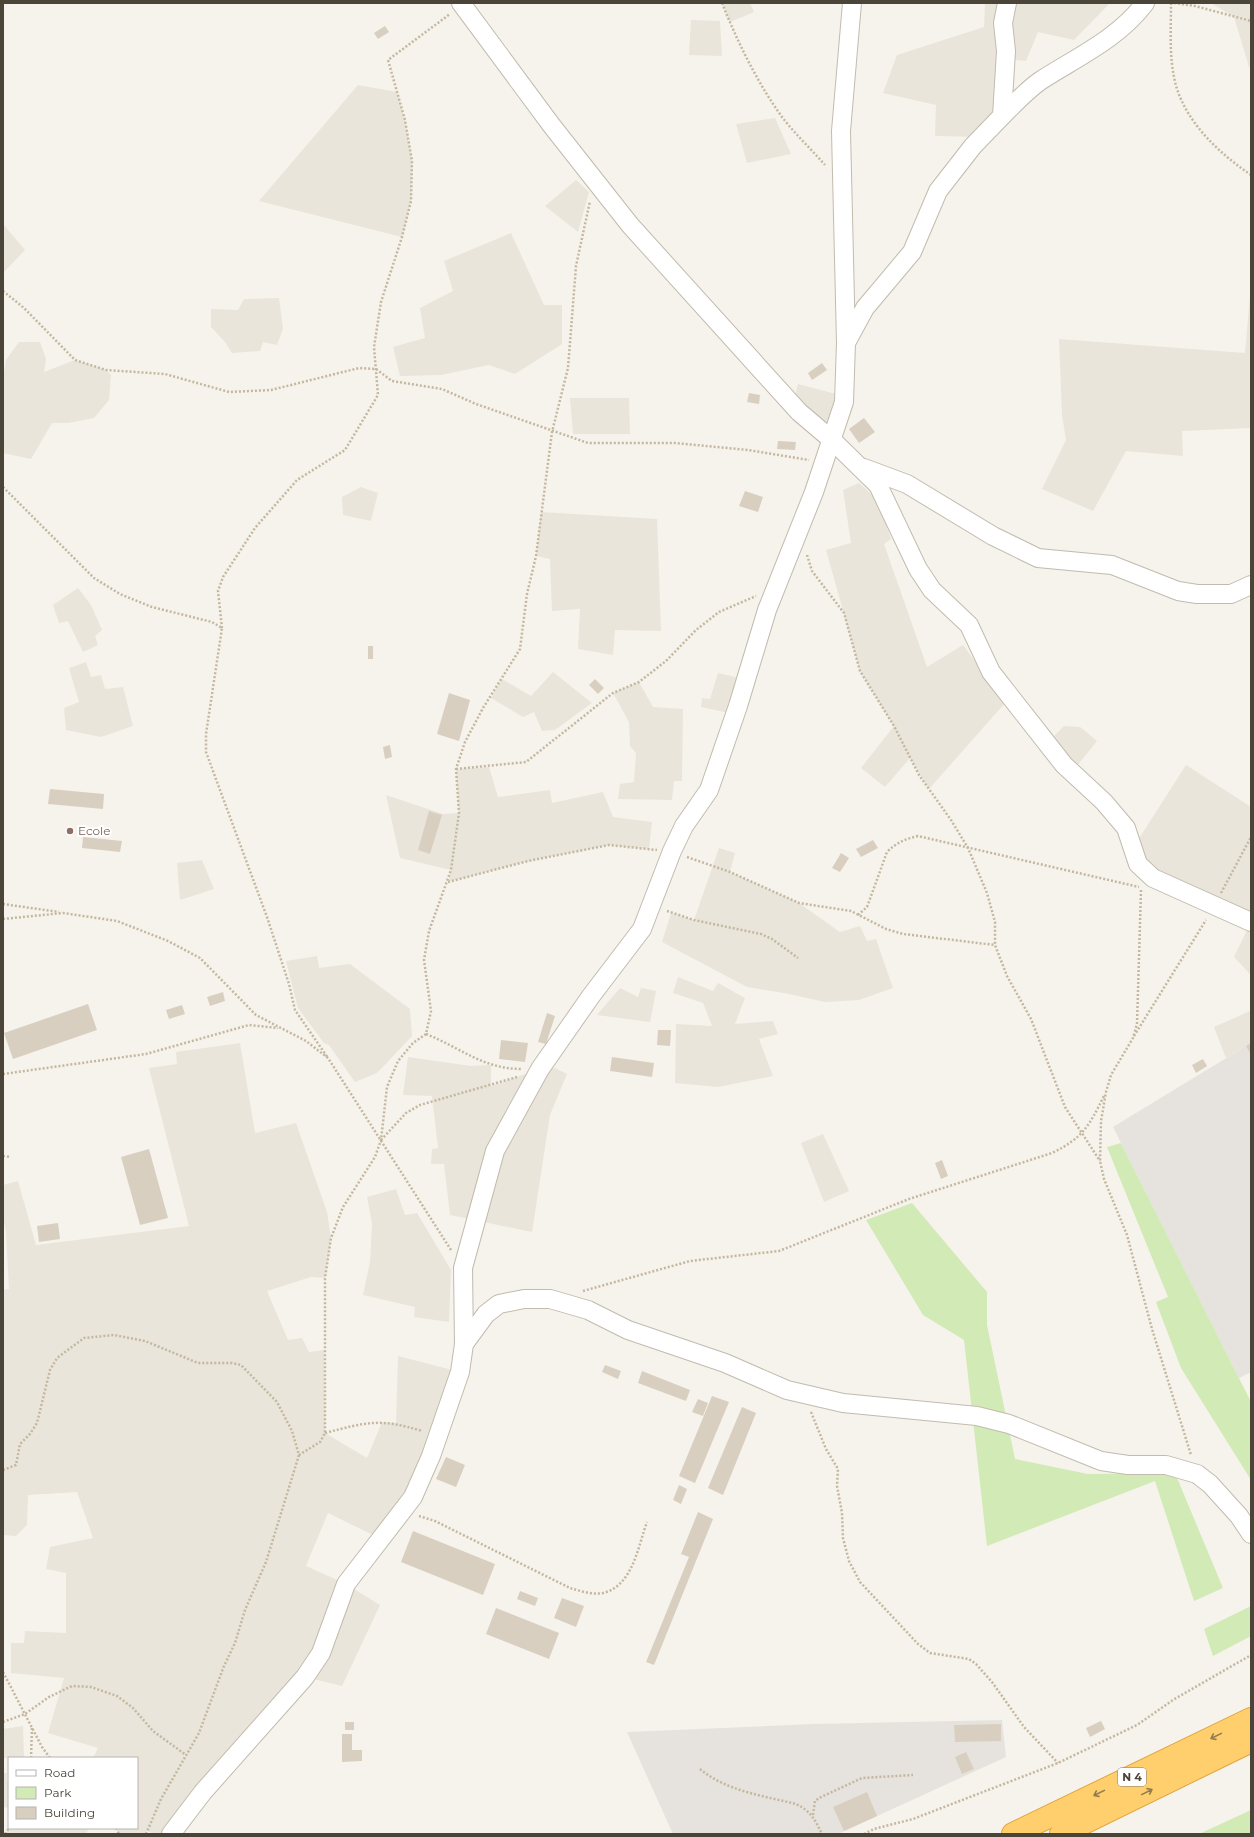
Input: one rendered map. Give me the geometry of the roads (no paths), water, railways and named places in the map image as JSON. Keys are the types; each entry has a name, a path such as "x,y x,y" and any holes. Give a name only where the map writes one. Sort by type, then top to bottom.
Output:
{"highway":[{"name":"N 4","path":"1013,1834 1251,1719"},
{"name":"N 4","path":"1062,1834 1251,1741"}],"street":[{"path":"171,1834 204,1792 305,1677 321,1653 346,1584 413,1497 438,1436 460,1372 464,1344 463,1268 495,1151 540,1069 591,996 642,929 672,852 684,826 709,790 738,706 767,610 825,462 844,402 846,343 841,131 852,3"},
{"path":"1002,116 1006,51 1003,23 1007,3"},
{"path":"846,343 865,308 912,252 938,191 973,146 1002,116 1040,82 1097,47 1135,16 1145,3"},
{"path":"462,4 630,225 745,350 799,412 832,440 878,485 918,569 932,590 969,625 991,672 1064,765 1104,802 1126,828 1138,864 1153,878 1251,922"},
{"path":"859,466 907,484 993,536 1038,558 1112,565 1178,591 1198,594 1230,594 1251,585"},
{"path":"464,1344 486,1314 499,1304 524,1299 550,1299 588,1310 628,1330 725,1363 787,1390 843,1403 977,1416 1009,1424 1102,1461 1128,1465 1166,1465 1197,1474 1210,1484 1239,1516 1251,1534"}],"place":[{"name":"Ecole","path":"70,831"}]}
